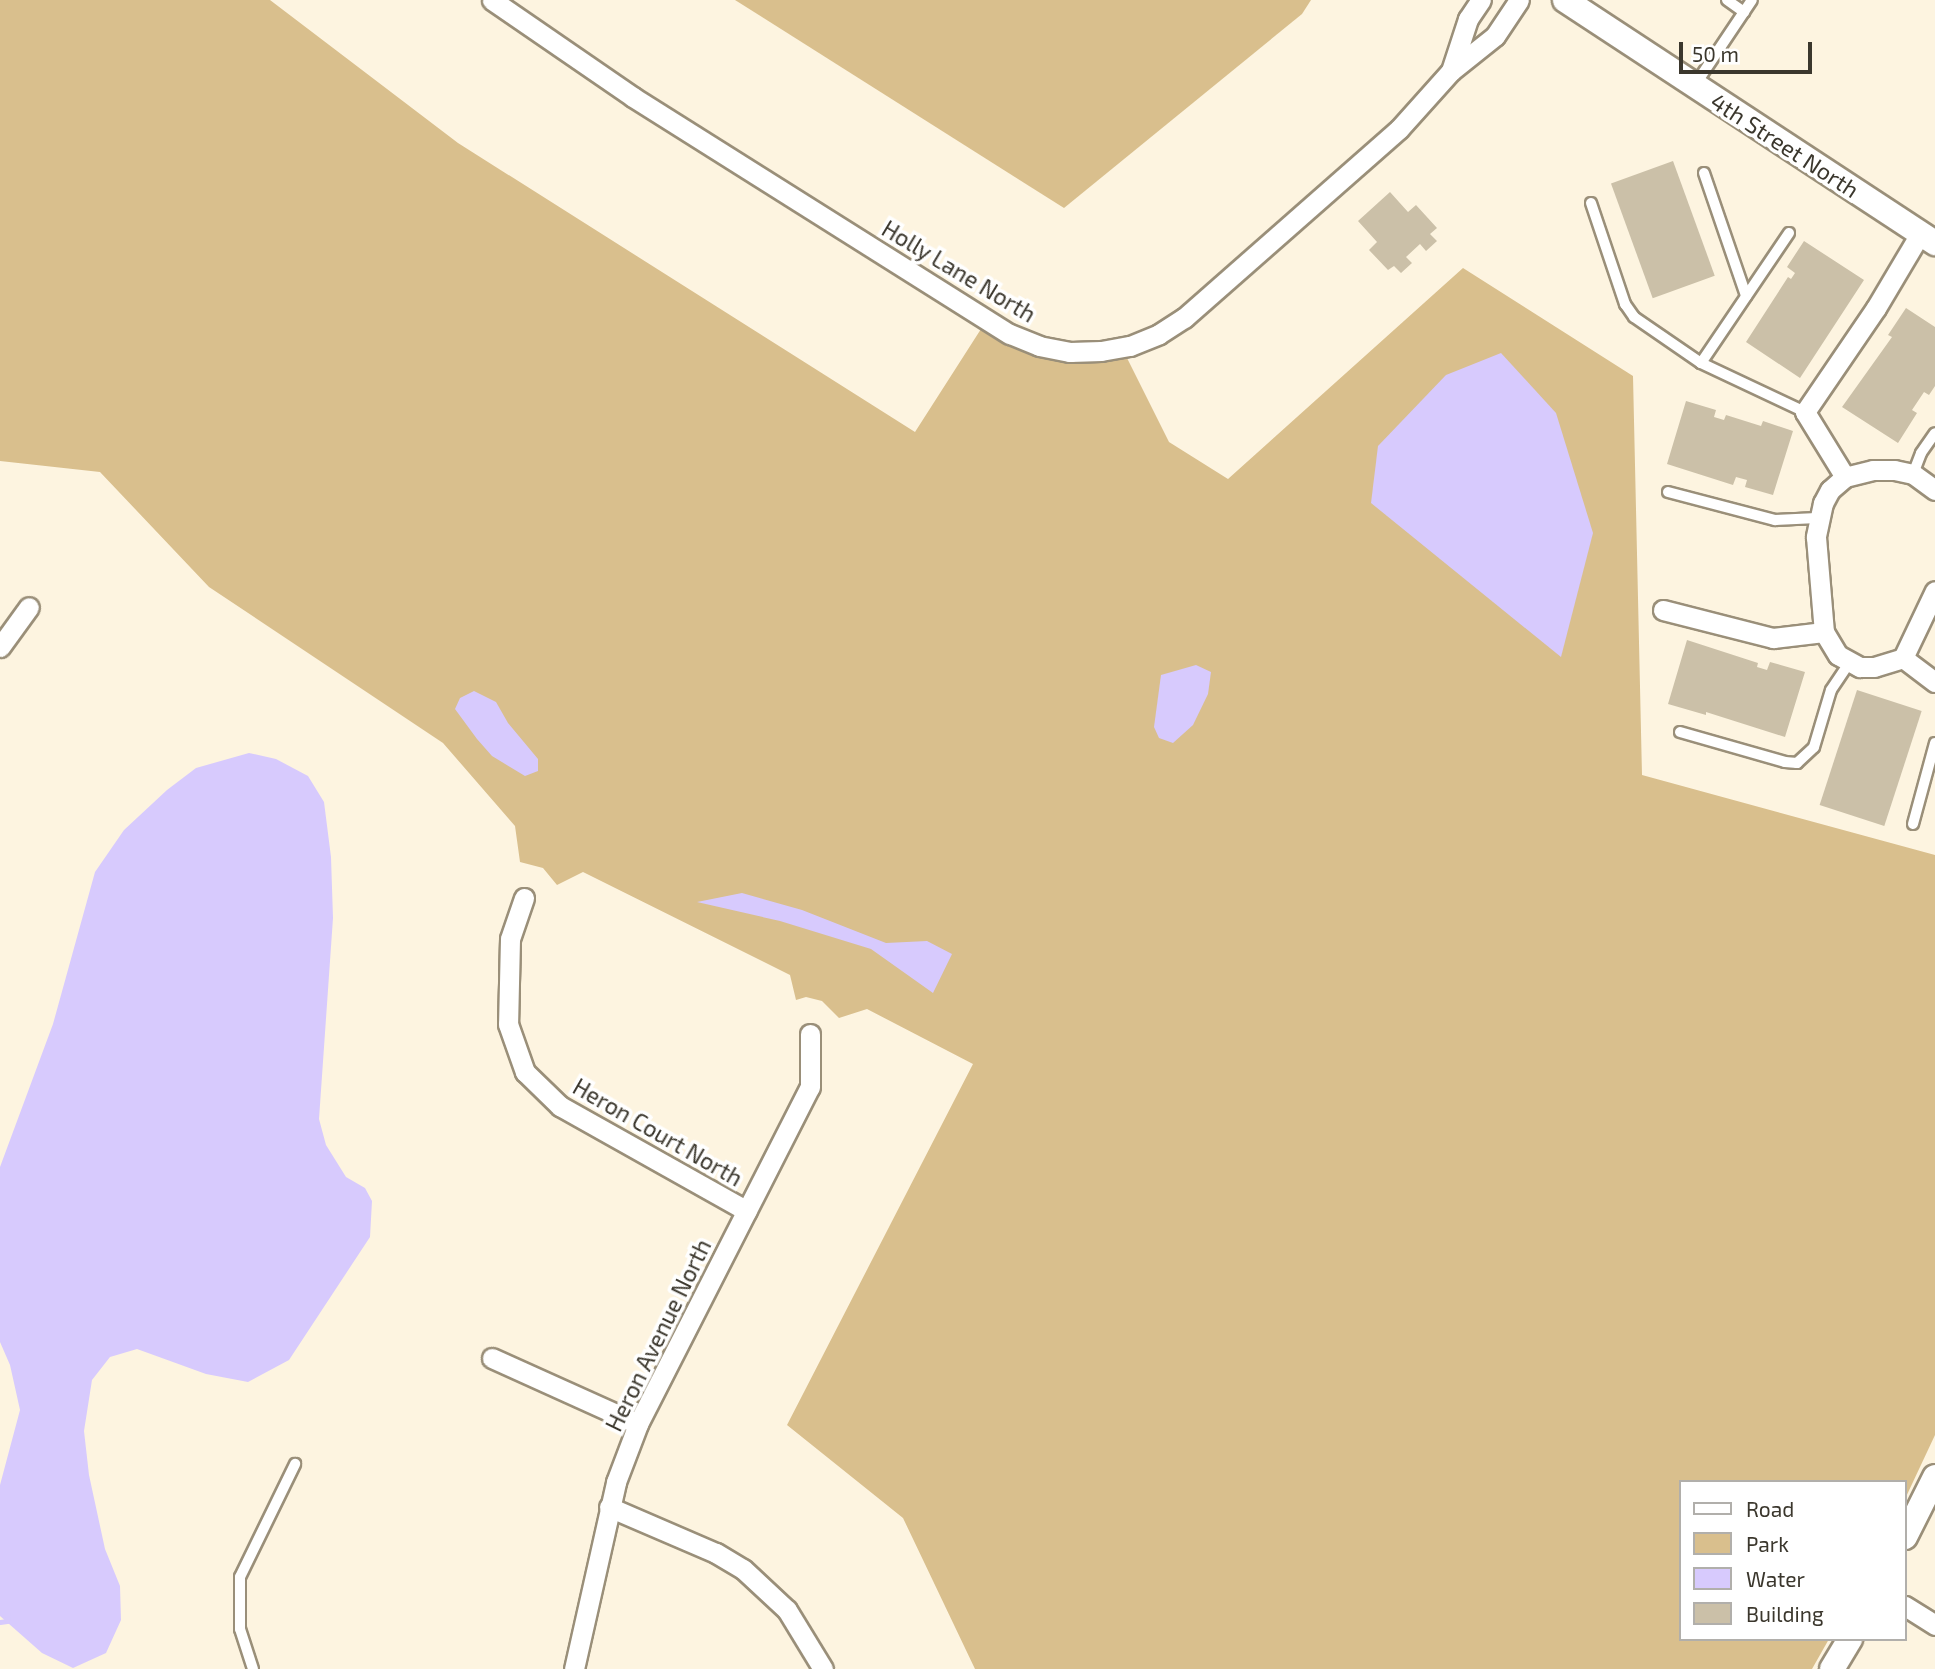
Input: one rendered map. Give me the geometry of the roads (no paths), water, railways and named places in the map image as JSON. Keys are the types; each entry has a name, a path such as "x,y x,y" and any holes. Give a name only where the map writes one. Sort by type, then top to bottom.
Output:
{"street":[{"name":"Holly Lane North","path":"492,0 633,96 1010,334 1039,346 1070,352 1130,346 1159,334 1184,318 1399,129 1451,71 1495,36 1519,0"},
{"name":"Holly Lane North","path":"1451,71 1468,19 1481,0"},
{"name":"4th Street North","path":"1565,0 1928,238"},
{"path":"1845,477 1805,412 1928,238"},
{"path":"1935,490 1913,474 1873,470 1845,477 1830,490 1817,518 1824,632 1838,655 1860,667 1874,667 1903,658 1935,591"},
{"path":"0,647 29,607"},
{"path":"1662,610 1773,638 1790,639 1824,632"},
{"path":"1903,658 1935,682"},
{"name":"Heron Court North","path":"524,898 510,939 508,1024 525,1072 560,1106 747,1211"},
{"name":"Heron Avenue North","path":"574,1669 609,1507 638,1423 810,1087 810,1034"},
{"path":"492,1358 638,1423"},
{"path":"1907,1533 1935,1477"},
{"path":"609,1507 716,1553 743,1569 786,1610 823,1669"},
{"path":"1907,1607 1935,1625"},
{"path":"1832,1669 1849,1641"}],"lane":[{"path":"1727,0 1744,12"},
{"path":"1695,85 1752,0"},
{"path":"1704,173 1746,296"},
{"path":"1591,203 1625,304 1634,317 1701,363 1805,412"},
{"path":"1701,363 1789,233"},
{"path":"1913,474 1921,453 1935,433"},
{"path":"1668,492 1775,520 1817,518"},
{"path":"1681,732 1785,762 1797,762 1814,747 1831,690 1850,662"},
{"path":"1913,824 1935,743"},
{"path":"253,1669 240,1629 240,1577 295,1464"}],"water":[{"path":"1501,353 1556,413 1593,533 1561,657 1371,503 1378,446 1446,375"},
{"path":"1196,665 1211,672 1208,694 1193,725 1173,743 1159,738 1154,727 1161,675"},
{"path":"474,691 496,702 508,723 538,759 538,771 525,776 492,756 477,739 455,709 460,698"},
{"path":"249,753 276,759 308,776 324,802 331,857 333,918 319,1119 326,1145 346,1177 365,1188 372,1201 370,1237 289,1360 248,1382 206,1374 137,1349 110,1357 92,1380 84,1431 89,1475 105,1549 120,1586 121,1620 106,1653 73,1668 42,1653 0,1616 0,1485 20,1410 10,1365 0,1342 0,1167 53,1024 95,872 124,830 167,790 196,768"},
{"path":"742,893 802,910 886,943 927,941 952,954 933,993 871,949 780,921 697,902"}],"waterway":[{"path":"0,1622 7,1621 8,1614"}]}
